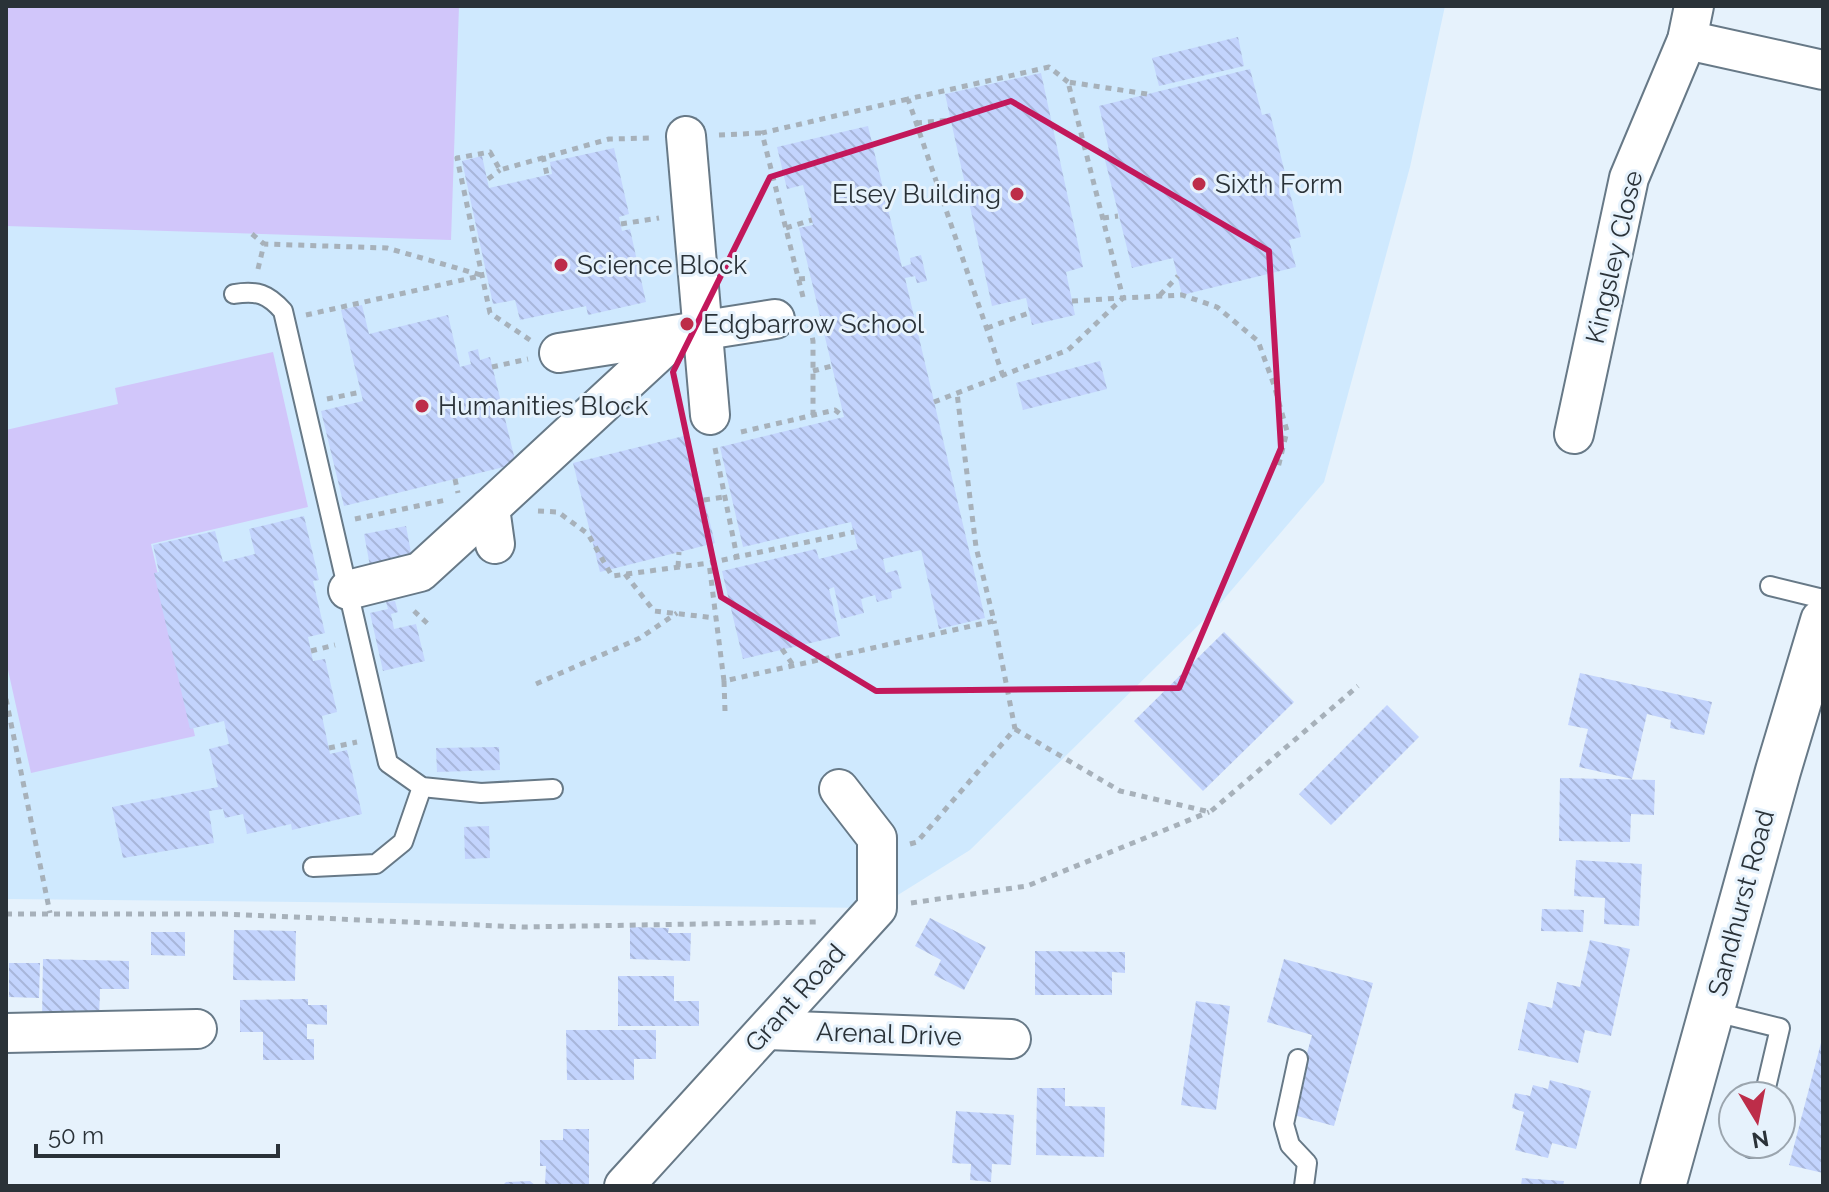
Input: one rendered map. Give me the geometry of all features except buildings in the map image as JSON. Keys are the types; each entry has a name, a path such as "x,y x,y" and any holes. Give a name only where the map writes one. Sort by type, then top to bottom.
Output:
{"street":[{"name":"Kingsley Close","path":"1574,434 1629,178 1691,23 1823,70"},
{"path":"686,136 689,333 717,430"},
{"path":"559,353 796,315"},
{"path":"348,590 420,572 493,526 689,333"},
{"name":"Sandhurst Road","path":"1663,1186 1778,771 1823,621"},
{"path":"839,789 877,838 871,915"},
{"name":"Grant Road","path":"624,1186 871,915"},
{"path":"6,1033 197,1029"},
{"name":"Arenal Drive","path":"767,1030 1011,1039"}],"lane":[{"path":"243,292 270,297 283,311 388,763 422,787 481,793 553,789"},
{"path":"1770,586 1823,599"},
{"path":"313,867 376,864 403,842 422,787"},
{"path":"1711,1011 1780,1028 1768,1080"},
{"path":"1298,1059 1284,1124 1290,1145 1307,1163 1304,1186"}],"path":[{"path":"488,179 500,170 609,139 762,133 1049,67 1068,82 1147,94"},
{"path":"1068,82 1123,298"},
{"path":"908,99 1003,376"},
{"path":"916,123 951,120"},
{"path":"762,133 799,279 796,315 813,341 813,415"},
{"path":"500,170 490,152 457,158 490,313 521,336 559,353"},
{"path":"543,156 547,175"},
{"path":"1103,218 1118,216"},
{"path":"786,228 812,220"},
{"path":"252,234 264,244 387,248 481,275"},
{"path":"243,292 264,244"},
{"path":"285,319 481,275"},
{"path":"1160,296 1178,276"},
{"path":"799,279 811,278"},
{"path":"1072,301 1182,295 1217,307 1258,341 1287,431 1278,468"},
{"path":"934,402 1068,350 1123,298"},
{"path":"987,328 1029,313"},
{"path":"492,367 559,353"},
{"path":"813,371 832,366"},
{"path":"306,404 361,392"},
{"path":"957,393 976,547 1015,729 1120,791 1210,812"},
{"path":"737,557 724,497 717,430 835,410 844,417"},
{"path":"333,524 459,497 493,526 558,512 588,534 612,576 709,563 854,532"},
{"path":"704,500 724,497"},
{"path":"678,567 679,552"},
{"path":"709,563 725,711"},
{"path":"625,574 654,611 716,618"},
{"path":"536,684 640,638 677,613"},
{"path":"724,681 994,621"},
{"path":"782,649 793,665"},
{"path":"6,914 224,914 523,927 871,915 1027,886 1210,812 1358,686"},
{"path":"6,699 50,913"},
{"path":"877,854 917,842 1015,729"}],"highlighted area":[{"path":"1011,101 1269,251 1281,448 1179,688 876,691 721,597 673,372 770,177"}],"shaded area":[{"name":"Edgbarrow School","path":"6,6 1445,6 1410,167 1324,482 1218,606 970,850 877,908 6,899"},
{"path":"6,6 459,6 451,240 6,226"},
{"path":"273,352 308,507 151,544 195,736 31,773 6,661 6,430 118,404 115,388"}],"place":[{"name":"Sixth Form","path":"1199,184"},
{"name":"Elsey Building","path":"1017,194"},
{"name":"Science Block","path":"561,265"},
{"name":"Edgbarrow School","path":"687,324"},
{"name":"Humanities Block","path":"422,406"}]}
